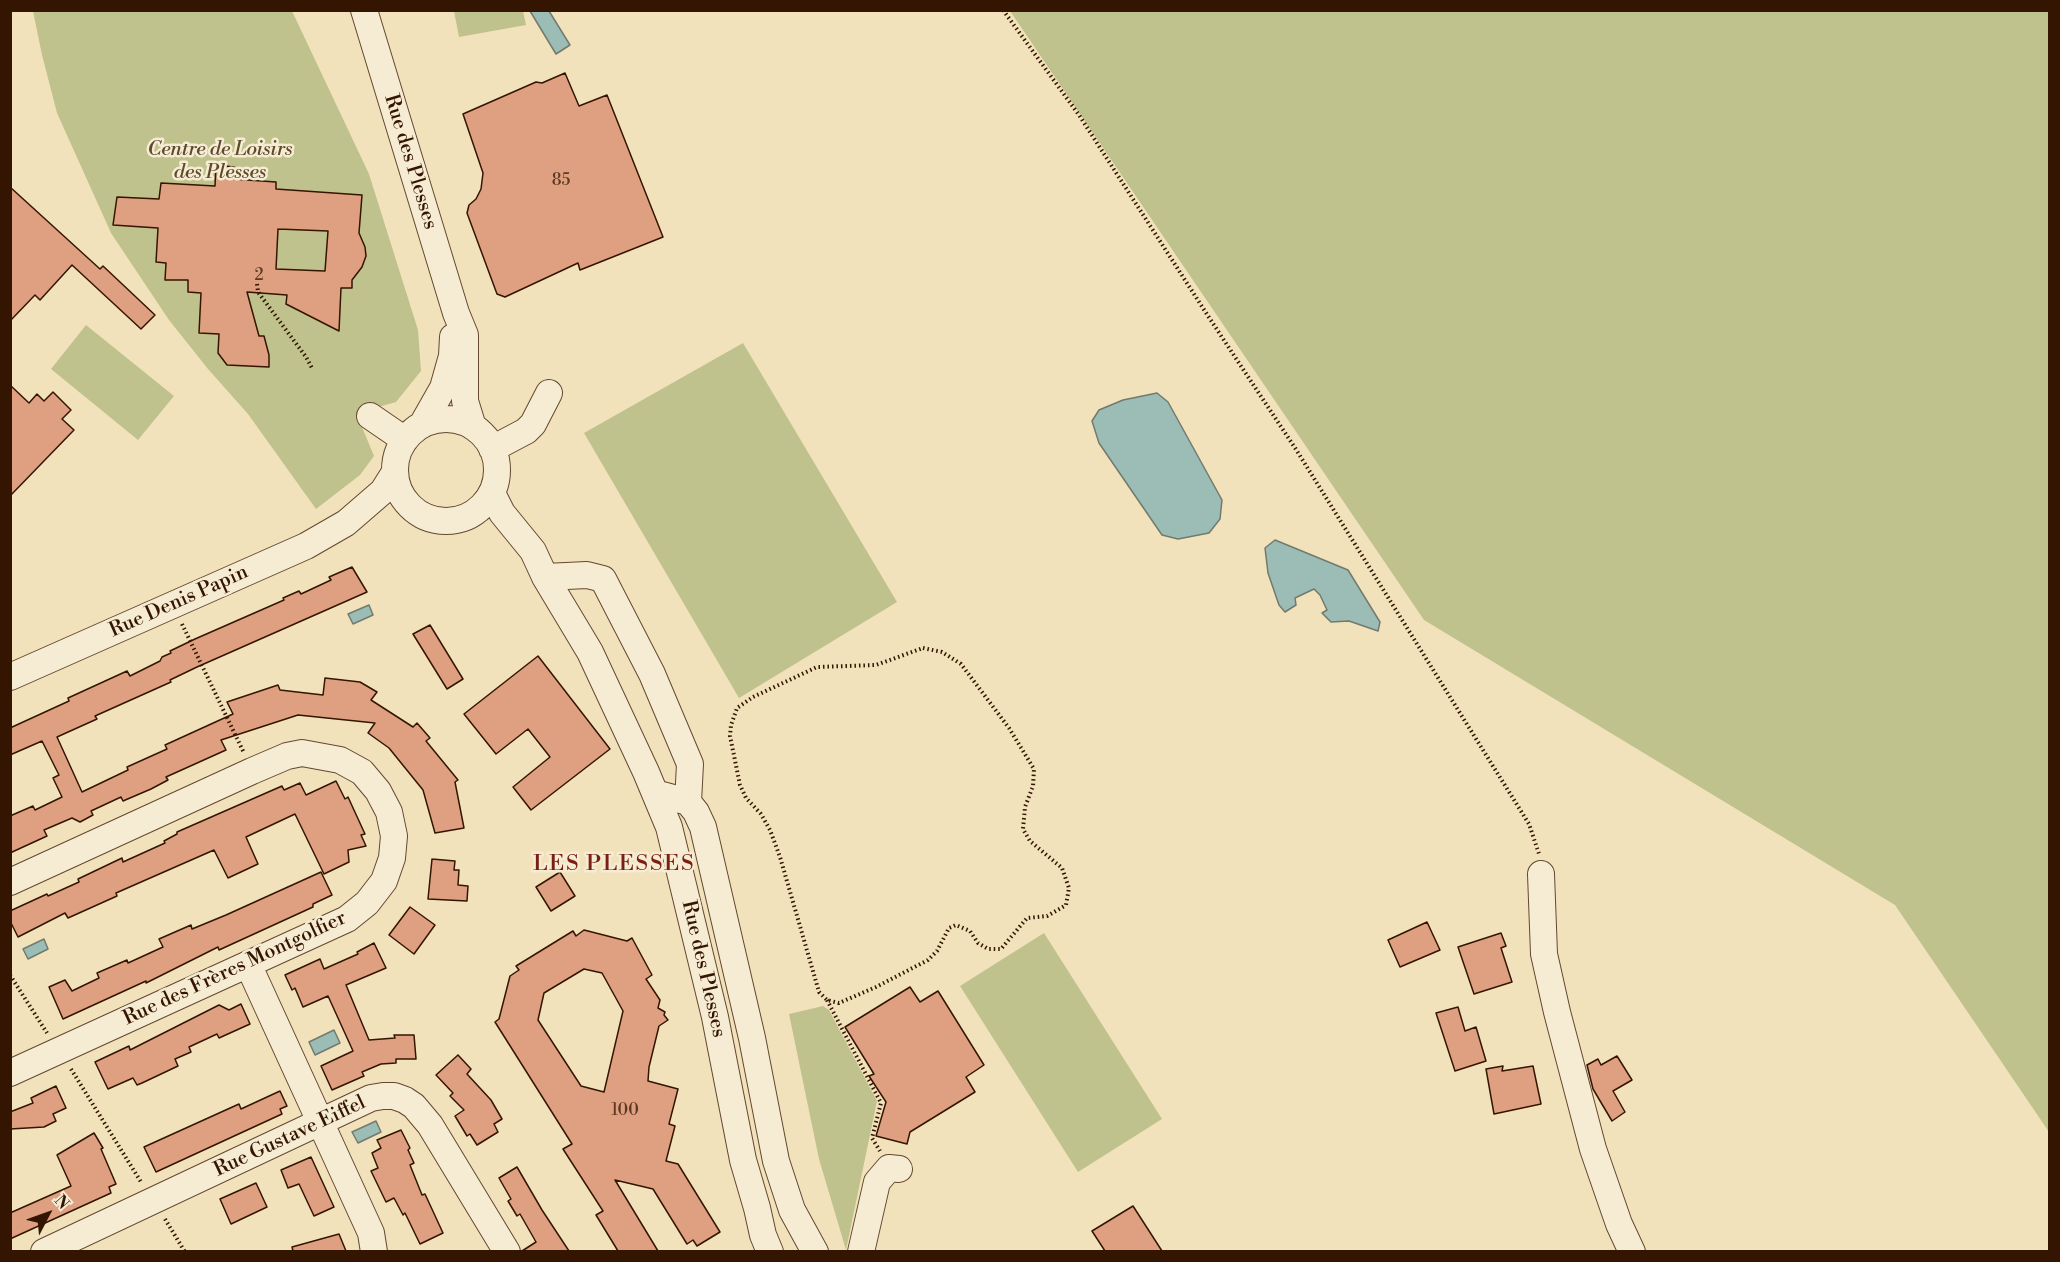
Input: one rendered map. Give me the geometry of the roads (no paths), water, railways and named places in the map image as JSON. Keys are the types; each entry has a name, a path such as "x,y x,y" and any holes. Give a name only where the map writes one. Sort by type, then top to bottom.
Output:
{"street":[{"name":"Rue des Plesses","path":"364,10 456,313 465,335 465,401 473,427"},
{"name":"Rue des Plesses","path":"414,432 438,398 446,377 452,356 456,313"},
{"path":"492,448 526,431 533,424 549,393"},
{"path":"370,416 414,432"},
{"path":"448,419 473,427 484,436 492,448 497,471 492,493 482,507 468,516 445,521 423,516 413,509 402,496 395,472 397,455 414,432 430,422 448,419"},
{"name":"Rue Denis Papin","path":"10,677 306,546 346,523 383,491 395,472"},
{"name":"Rue des Plesses","path":"492,493 501,513 532,551 545,578 590,652 610,691 669,827 715,1017 743,1160 763,1235 770,1251"},
{"name":"Rue Denis Papin","path":"346,523 394,511 413,509"},
{"name":"Rue des Plesses","path":"468,516 500,534 545,578"},
{"path":"545,578 587,575 603,579 652,674 690,764 688,802"},
{"name":"Rue des Frères Montgolfier","path":"10,882 252,771 287,756 302,753 340,760 362,772 378,791 389,812 394,836 392,858 384,881 367,903 347,919 10,1073"},
{"path":"655,794 688,802 703,827 748,1018 776,1161 792,1210 814,1251"},
{"path":"1541,874 1544,954 1557,1012 1593,1149 1619,1224 1632,1251"},
{"path":"248,964 371,1233 374,1251"},
{"name":"Rue Gustave Eiffel","path":"44,1251 371,1098 383,1096 394,1096 414,1106 439,1138 507,1251"},
{"path":"861,1251 877,1182 894,1168"},
{"name":"Rue des Plesses","path":"757,1208 778,1242 787,1251"}],"water":[{"path":"530,11 549,11 570,45 556,54"},
{"path":"1157,393 1168,402 1222,500 1220,519 1209,533 1178,539 1162,535 1099,443 1092,421 1099,410 1123,400"},
{"path":"1275,540 1348,570 1380,622 1378,631 1349,621 1331,622 1322,613 1327,610 1320,595 1314,589 1295,598 1296,605 1285,612 1279,605 1268,573 1265,548"},
{"path":"369,605 373,615 353,624 348,614"},
{"path":"44,939 48,949 28,959 23,949"},
{"path":"334,1030 340,1043 315,1055 309,1042"},
{"path":"376,1121 381,1132 358,1143 352,1132"}],"district":[{"name":"LES PLESSES","path":"614,865"}],"park label":[{"name":"Centre de Loisirs des Plesses","path":"220,162"}]}
